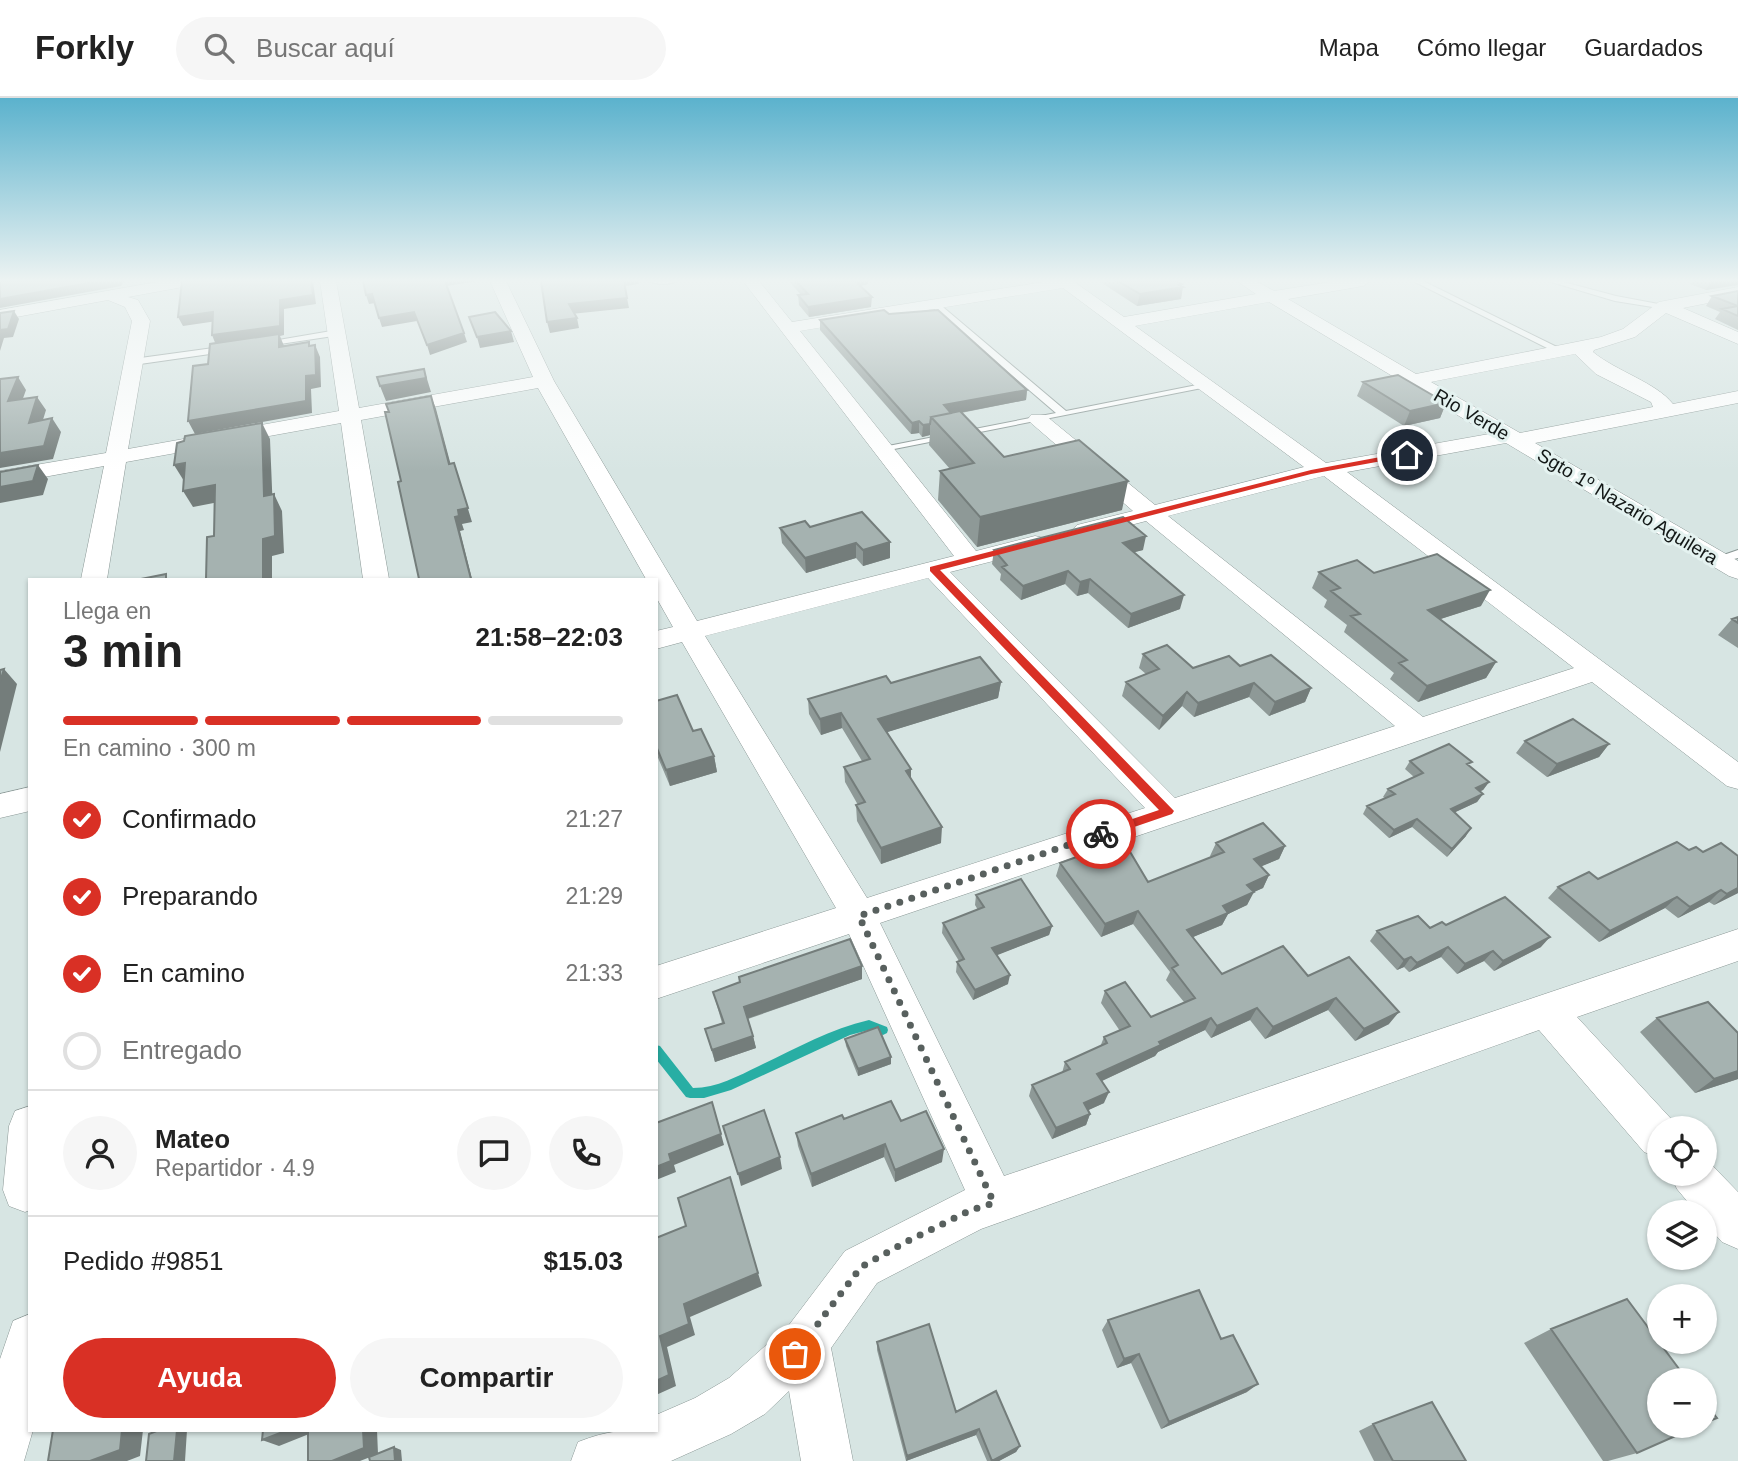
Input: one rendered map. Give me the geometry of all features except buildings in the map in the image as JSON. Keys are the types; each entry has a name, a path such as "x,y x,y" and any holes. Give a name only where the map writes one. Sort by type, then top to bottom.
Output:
{"street":[{"path":"94,578 136,345"},
{"path":"339,345 376,578"},
{"path":"527,345 644,578"},
{"path":"801,345 970,559"},
{"path":"1150,345 1325,469 1738,778"},
{"name":"Rio Verde","path":"1353,345 1514,438"},
{"path":"1413,380 1590,345"},
{"path":"1585,346 1584,354 1593,364 1658,398 1664,405 1662,413"},
{"path":"0,478 544,381"},
{"path":"673,636 1325,469 1662,413 1738,397"},
{"path":"1038,419 1418,729"},
{"name":"Sgto 1º Nazario Aguilera","path":"1514,438 1731,562"},
{"path":"933,569 1168,811"},
{"path":"658,606 673,636 859,916 994,1203"},
{"path":"658,982 1595,671"},
{"path":"0,806 28,799"},
{"path":"597,1461 662,1439 713,1416 747,1396 806,1342 861,1267 971,1210 1738,945"},
{"path":"1546,1010 1647,1124"},
{"path":"18,1192 28,1137"},
{"path":"1703,1186 1738,1226"},
{"path":"806,1342 827,1461"},
{"path":"0,1457 28,1346"}],"lane":[{"path":"982,345 1064,415"},
{"path":"1547,345 1560,351"},
{"path":"133,362 242,347"},
{"path":"883,450 1207,386"}],"waterway":[{"path":"658,1053 690,1093 704,1093 731,1085 848,1030 869,1025 883,1030"}],"way so far":[{"path":"795,1354 822,1322 834,1301 861,1267 971,1210 994,1203 859,916 1101,834"}],"route":[{"path":"1101,834 1168,811 933,569 1311,472 1407,455"}]}
